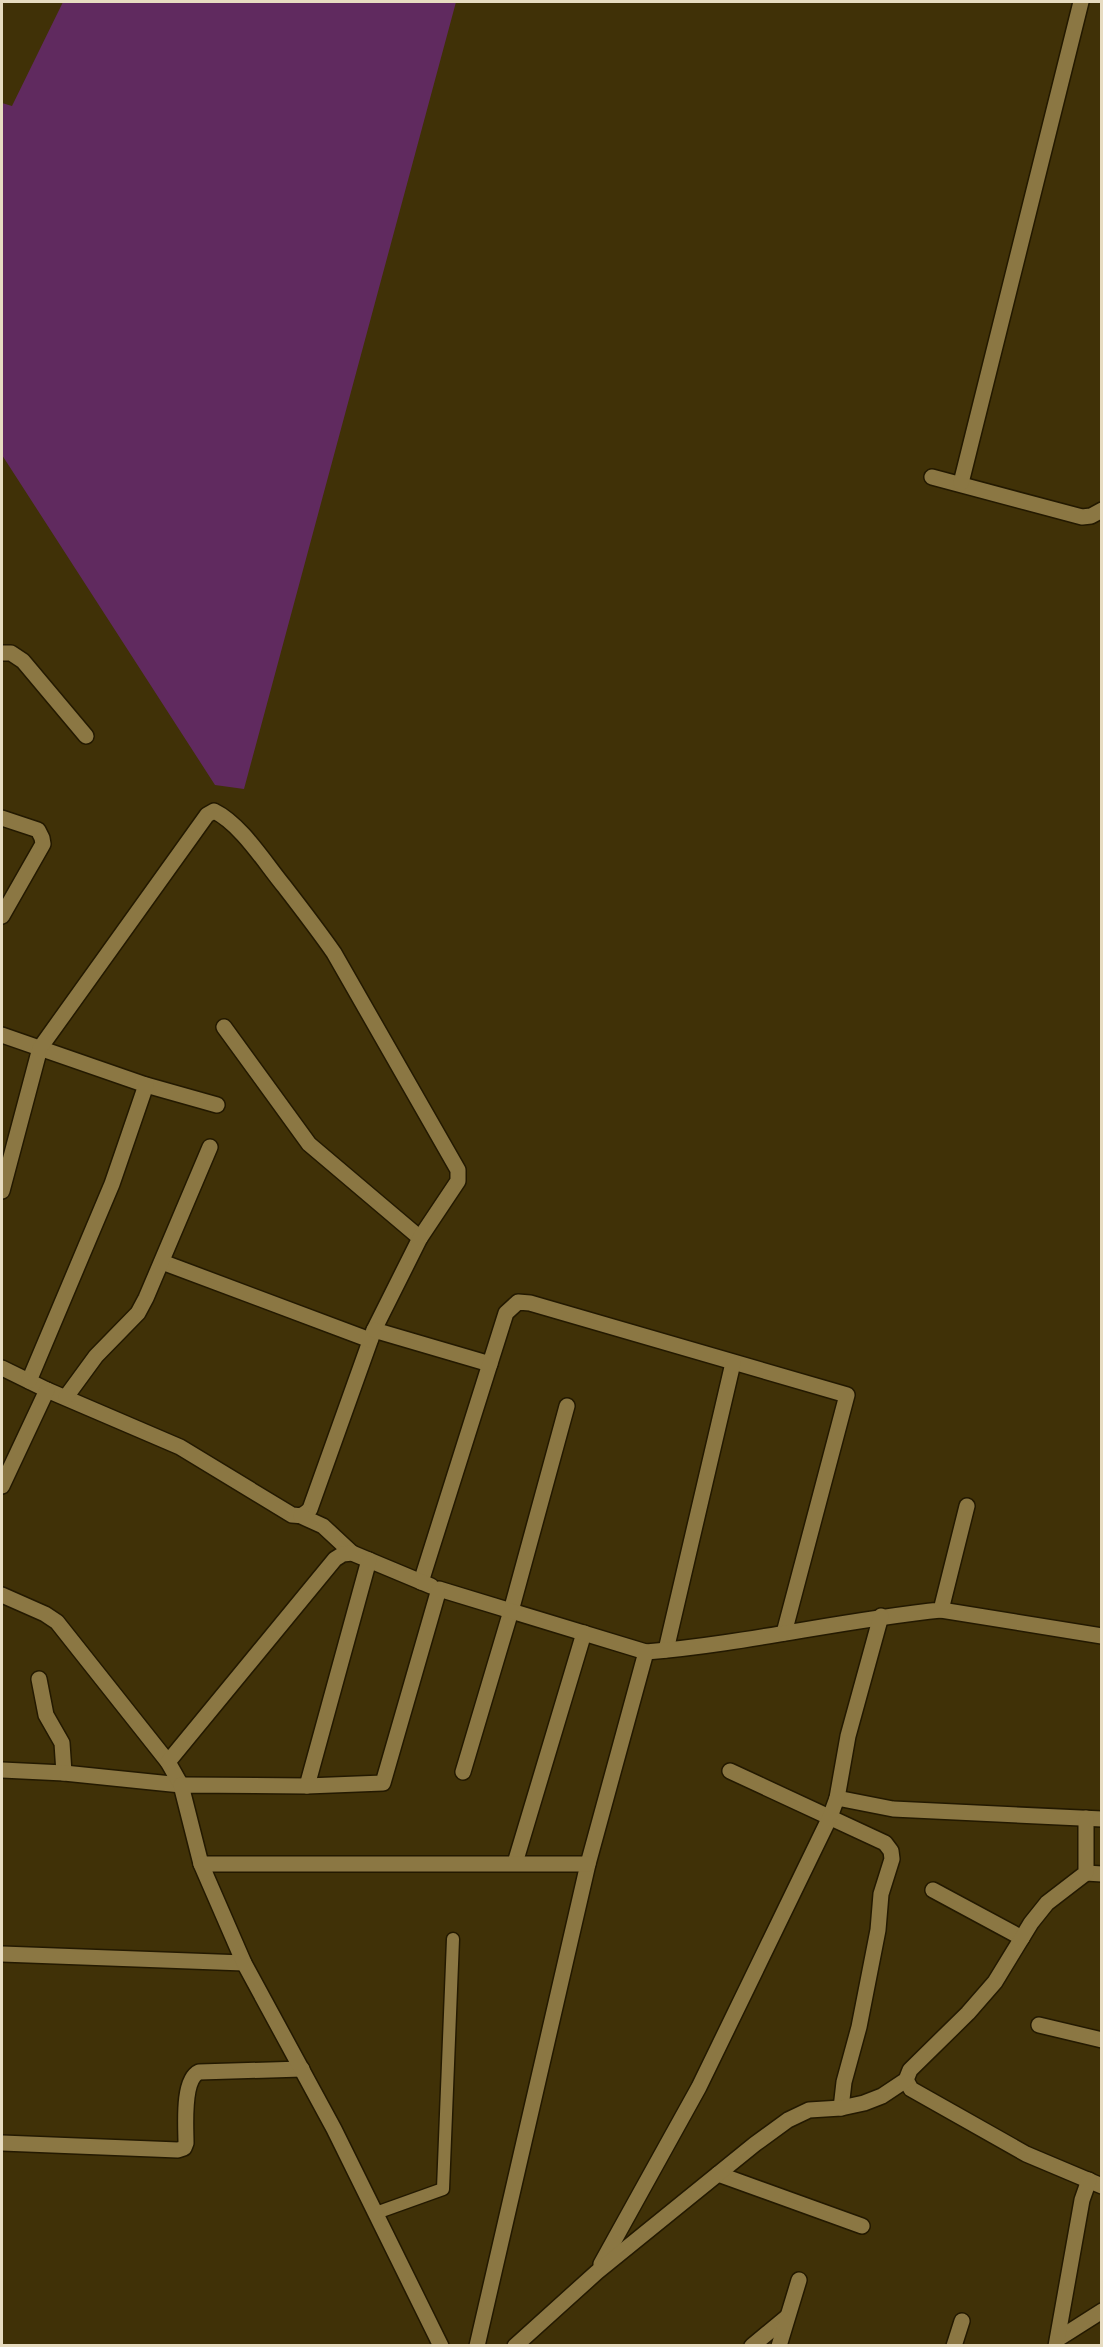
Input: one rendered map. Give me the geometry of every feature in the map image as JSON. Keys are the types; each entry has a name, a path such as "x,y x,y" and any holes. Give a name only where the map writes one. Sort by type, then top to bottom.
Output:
{"street":[{"path":"961,483 1081,2"},
{"path":"932,477 1082,517 1091,516 1101,510"},
{"path":"2,653 11,653 23,661 86,736"},
{"path":"2,1191 40,1048 207,815 214,811 218,812 242,834 324,938 458,1170 458,1181 420,1238 372,1335 310,1509 301,1516"},
{"path":"2,818 38,830 43,844 2,916"},
{"path":"224,1027 309,1144 420,1238"},
{"path":"2,1035 146,1085 218,1105"},
{"path":"29,1381 112,1184 146,1085"},
{"path":"66,1397 96,1356 138,1313 210,1147"},
{"path":"162,1262 372,1335 490,1364"},
{"path":"421,1582 506,1313 518,1302 530,1303 847,1395 784,1633"},
{"path":"666,1650 733,1363"},
{"path":"2,1368 47,1390 180,1447 292,1515 301,1516 323,1526 352,1553 439,1589 646,1652 784,1633 881,1616 940,1610 1101,1636"},
{"path":"2,1486 47,1390"},
{"path":"463,1772 511,1611 567,1406"},
{"path":"940,1610 967,1506"},
{"path":"168,1762 335,1559 343,1554 352,1553"},
{"path":"307,1786 369,1560"},
{"path":"2,1770 64,1773 181,1785 378,1785 385,1780 439,1589"},
{"path":"2,1595 45,1614 57,1622 168,1762 181,1785 201,1864 244,1963 302,2069 441,2346"},
{"path":"597,2272 699,2086 830,1817 837,1798 848,1736 881,1616"},
{"path":"515,1863 584,1633"},
{"path":"477,2346 588,1864 646,1652"},
{"path":"39,1679 46,1715 62,1743 64,1773"},
{"path":"730,1772 885,1843 891,1851 892,1859 881,1894 878,1930 859,2027 844,2082 841,2109"},
{"path":"523,2344 597,2272 788,2120 809,2110 841,2109 864,2103 882,2096 906,2080 910,2070 968,2013 995,1982 1047,1903 1094,1874 1094,1819 893,1809 837,1798"},
{"path":"201,1864 588,1864"},
{"path":"933,1890 1022,1938"},
{"path":"2,1954 244,1963"},
{"path":"1039,2025 1101,2040"},
{"path":"2,2143 178,2150 184,2148 186,2144 188,2087 194,2074 302,2069"},
{"path":"906,2080 911,2089 1026,2154 1095,2183 1082,2200 1057,2342"},
{"path":"718,2174 862,2226"},
{"path":"779,2346 799,2280"},
{"path":"1057,2342 1101,2311"},
{"path":"752,2346 787,2317"},
{"path":"954,2346 962,2321"}],"lane":[{"path":"376,2213 443,2189 453,1939"}],"shaded area":[{"path":"63,2 456,2 244,789 215,785 2,455 2,103 12,106"}]}
